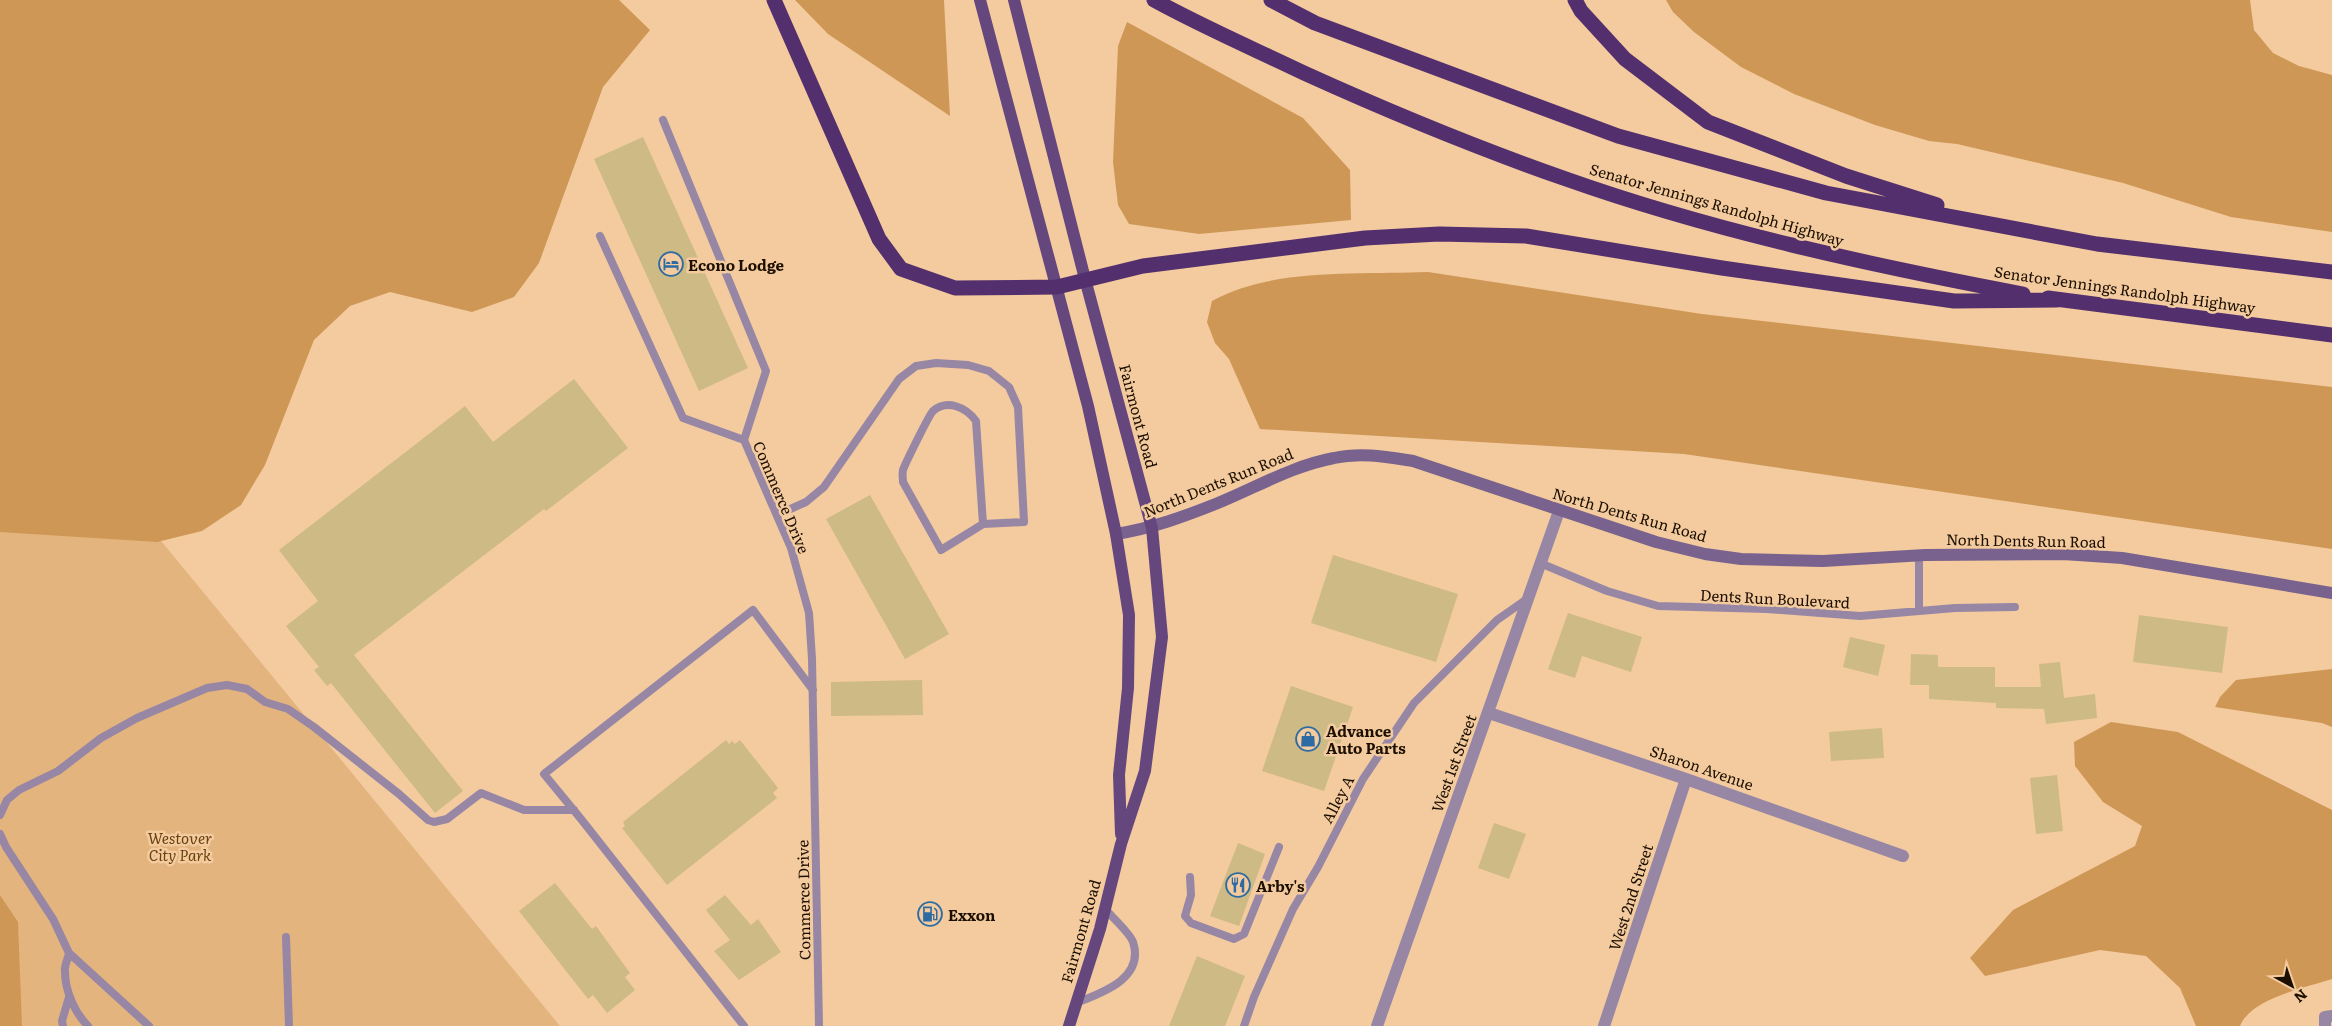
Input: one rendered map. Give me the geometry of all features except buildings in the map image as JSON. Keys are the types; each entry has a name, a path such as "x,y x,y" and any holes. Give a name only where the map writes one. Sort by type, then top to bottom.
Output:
{"highway":[{"path":"774,0 879,239 901,269 955,288 1057,287 1144,266 1366,238 1439,234 1526,236 1722,268 1954,301 2057,300"},
{"name":"Senator Jennings Randolph Highway","path":"1154,0 1199,24 1400,116 1567,180 1689,217 1799,248 1943,279 2057,300 2332,335"},
{"path":"1271,0 1315,23 1618,136 1826,193 2097,244 2332,272"},
{"path":"1575,0 1581,11 1625,59 1708,122 1846,176 1995,224"}],"main road":[{"name":"Fairmont Road","path":"980,0 1088,406 1116,534 1129,615 1128,688 1120,775 1122,844"},
{"name":"Fairmont Road","path":"1014,0 1085,279 1152,528 1162,637 1144,771 1105,909 1069,1026"}],"street":[{"name":"North Dents Run Road","path":"1116,534 1152,528 1218,503 1290,470 1335,457 1372,454 1413,461 1558,511 1656,542 1705,554 1741,559 1823,561 1919,556 2063,554 2122,558 2332,593"},
{"name":"West 1st Street","path":"1378,1026 1558,511"},
{"name":"Sharon Avenue","path":"1488,713 1686,779 1903,856"},
{"name":"West 2nd Street","path":"1604,1026 1686,779"}],"lane":[{"name":"Commerce Drive","path":"663,120 766,371 744,440 792,548 809,613 813,690 819,1026"},
{"path":"600,236 683,418 744,440"},
{"path":"777,515 806,502 824,487 899,379 916,366 936,363 968,366 989,371 1009,387 1018,407 1024,522 983,524 941,550 903,482 903,470 932,412 943,406 956,405 970,412 976,421 983,524"},
{"path":"1919,556 1919,611"},
{"name":"Dents Run Boulevard","path":"1540,563 1607,591 1658,606 1767,609 1860,616 1919,611 2016,607"},
{"name":"Alley A","path":"1244,1026 1257,990 1293,909 1318,866 1362,779 1414,703 1491,626 1526,599"},
{"path":"744,1026 544,774 753,610 813,690"},
{"path":"0,814 7,800 19,790 58,771 101,738 137,718 206,688 227,685 247,689 264,702 288,709 294,713 399,794 428,820 434,822 447,819 481,793 524,810 574,810"},
{"path":"0,834 6,847 53,919 69,953 149,1026"},
{"path":"1190,877 1191,895 1185,916 1191,924 1234,939 1244,934 1279,847"},
{"path":"1076,1002 1112,988 1132,967 1134,952 1132,940 1105,909"},
{"path":"286,937 289,1026"},
{"path":"69,953 64,972 70,997 81,1020 88,1026"},
{"path":"63,1026 62,1021 70,997"}],"green space":[{"name":"Westover City Park","path":"0,345 560,1026 0,1026"}],"shaded area":[{"path":"0,0 619,0 650,30 603,87 539,263 514,297 472,312 390,292 350,306 314,340 265,465 241,505 202,531 157,542 0,532"},
{"path":"795,0 944,0 950,116 828,34"},
{"path":"1666,0 2250,0 2254,30 2273,53 2299,66 2332,75 2332,232 2231,217 2123,183 1957,144 1929,141 1875,125 1794,94 1741,67 1694,32 1673,12"},
{"path":"1127,22 1303,118 1350,170 1351,220 1199,234 1129,224 1118,205 1113,162 1118,46"},
{"path":"1428,272 1702,314 2332,387 2332,549 1684,454 1260,429 1229,359 1215,343 1207,322 1212,301 1236,290 1289,278 1317,275"},
{"path":"2332,669 2332,727 2322,723 2215,707 2220,697 2236,680"},
{"path":"2111,722 2178,732 2332,810 2332,979 2294,990 2267,1001 2246,1016 2240,1026 2196,1026 2180,988 2146,956 2100,950 1985,976 1970,958 2013,910 2135,846 2142,826 2103,802 2075,766 2074,742"},
{"path":"0,895 18,922 22,1026 0,1026"}],"place":[{"name":"Econo Lodge","path":"671,264"},
{"name":"Advance Auto Parts","path":"1308,739"},
{"name":"Arby's","path":"1238,885"},
{"name":"Exxon","path":"930,914"}]}
